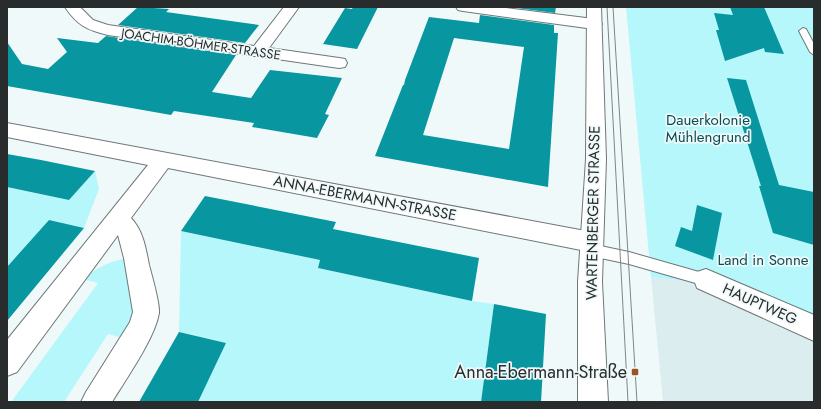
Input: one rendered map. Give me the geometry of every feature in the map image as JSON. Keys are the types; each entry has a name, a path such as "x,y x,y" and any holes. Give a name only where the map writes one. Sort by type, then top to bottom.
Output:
{"street":[{"name":"JOACHIM-BÖHMER-STRASSE","path":"72,7 82,20 92,26 108,30 339,63"},
{"path":"259,51 292,7"},
{"name":"WARTENBERGER STRASSE","path":"463,7 594,16 596,159 591,246 593,402"},
{"name":"ANNA-EBERMANN-STRASSE","path":"7,130 591,246"},
{"path":"7,362 163,160"},
{"path":"96,402 141,328 146,312 136,258 129,232 118,219"},
{"name":"HAUPTWEG","path":"706,280 814,328"}],"lane":[{"path":"814,32 803,31 814,52"},
{"path":"591,246 706,280"}],"shaded area":[{"path":"651,277 686,281 814,338 814,402 663,402"}],"green space":[{"path":"626,7 814,7 814,338 686,281 651,277"},
{"path":"95,171 99,189 84,228 49,220 18,259 15,258 7,267 7,187 69,200"},
{"path":"181,231 320,260 318,268 472,301 494,304 481,402 198,402 226,343 179,332"},
{"path":"123,259 125,260 130,275 134,318 123,338 108,334 64,402 11,402 98,283 83,279 102,266"}],"building":[{"path":"138,7 169,9 166,12 259,25 245,43 118,25"},
{"path":"353,7 378,7 357,49 323,44 345,8 352,9"},
{"path":"509,7 556,7 555,13"},
{"path":"730,7 764,7 784,54 765,52 764,48 725,61 716,30 719,30 714,13 733,15"},
{"path":"480,15 554,25 554,33 558,33 548,187 375,156 404,85 429,17 479,23","holes":["454,38 524,47 509,149 423,135"]},
{"path":"106,36 236,55 212,92 251,98 270,70 342,78 325,114 329,115 317,138 252,127 254,123 174,111 171,115 7,86 7,42 22,64 48,69 67,52 57,38 98,43"},
{"path":"727,78 746,80 779,185 814,192 814,245 773,233 759,186 761,186"},
{"path":"7,154 95,171 69,200 7,187"},
{"path":"205,196 336,222 333,229 479,258 472,301 318,268 320,260 181,231"},
{"path":"697,205 722,213 713,260 675,246 681,227 692,231"},
{"path":"49,220 84,228 7,321 7,267"},
{"path":"494,304 546,314 541,402 481,402"},
{"path":"179,332 226,343 198,402 139,402"}],"tram line":[{"path":"607,7 628,402"},
{"path":"613,7 637,402"}],"place":[{"name":"Anna-Ebermann-Straße","path":"635,372"}],"park label":[{"name":"Dauerkolonie Mühlengrund","path":"708,128"},
{"name":"Land in Sonne","path":"763,260"}]}
